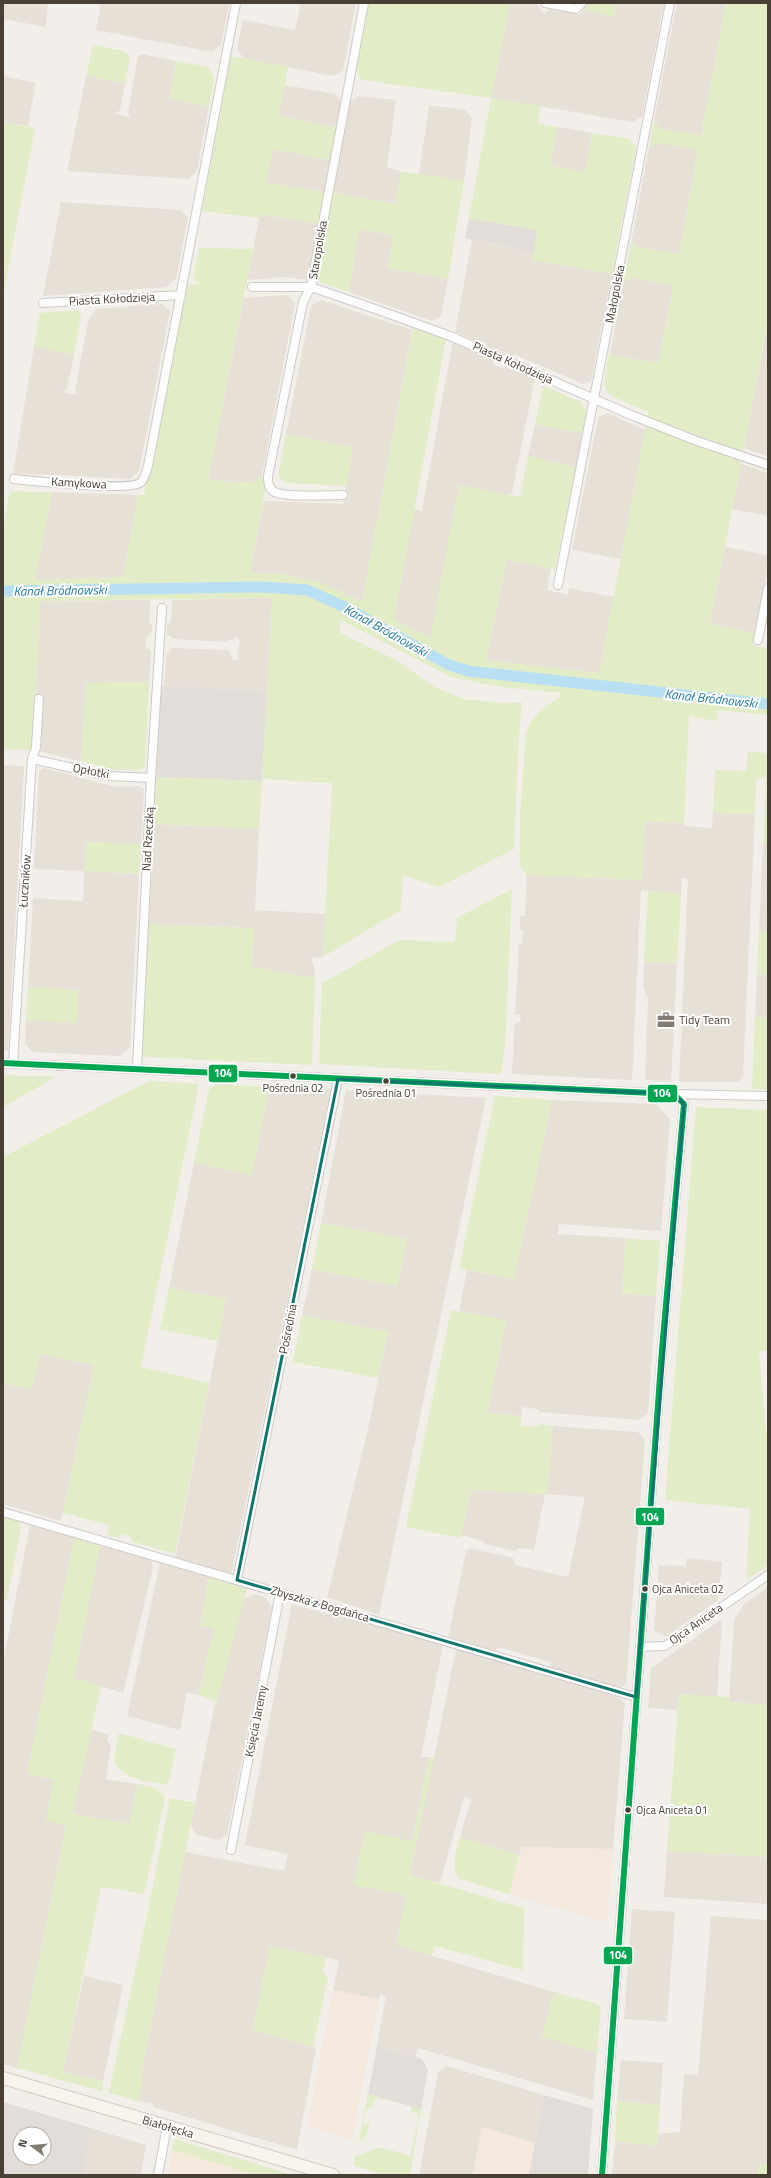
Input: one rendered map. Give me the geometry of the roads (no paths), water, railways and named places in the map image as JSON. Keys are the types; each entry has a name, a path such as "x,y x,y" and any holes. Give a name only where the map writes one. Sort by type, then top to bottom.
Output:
{"street":[{"path":"181,295 236,3"},
{"name":"Staropolska","path":"342,495 308,496 275,492 270,487 268,476 303,302 311,287 364,3"},
{"path":"545,3 576,9 582,3"},
{"name":"Małopolska","path":"558,585 595,400 670,3"},
{"name":"Piasta Kołodzieja","path":"252,286 311,287 450,336 595,400 697,441 768,465"},
{"name":"Piasta Kołodzieja","path":"43,303 181,295"},
{"name":"Kamykowa","path":"14,479 85,485 128,486 143,481 149,458 181,295"},
{"path":"758,640 768,588"},
{"name":"Nad Rzeczką","path":"137,1069 151,778 162,608"},
{"name":"Łuczników","path":"13,1063 32,759 36,747 39,700"},
{"name":"Opłotki","path":"32,759 109,776 151,778"},
{"path":"3,1063 674,1094 768,1096"},
{"name":"Pośrednia","path":"238,1580 338,1079"},
{"path":"602,2175 636,1697 684,1104 674,1094"},
{"name":"Zbyszka z Bogdańca","path":"3,1512 158,1559 238,1580 636,1697"},
{"name":"Ojca Aniceta","path":"640,1647 664,1646 768,1575"},
{"name":"Księcia Jaremy","path":"231,1850 280,1593"},
{"name":"Białołęcka","path":"3,2078 333,2175"},
{"path":"158,2175 167,2126"}],"waterway":[{"name":"Kanał Bródnowski","path":"3,591 263,587 307,590 347,608 447,664 468,671 768,704"}],"place":[{"name":"Tidy Team","path":"666,1020"},
{"name":"Pośrednia 02","path":"293,1076"},
{"name":"Pośrednia 01","path":"386,1081"},
{"name":"Ojca Aniceta 02","path":"645,1589"},
{"name":"Ojca Aniceta 01","path":"628,1810"}]}
